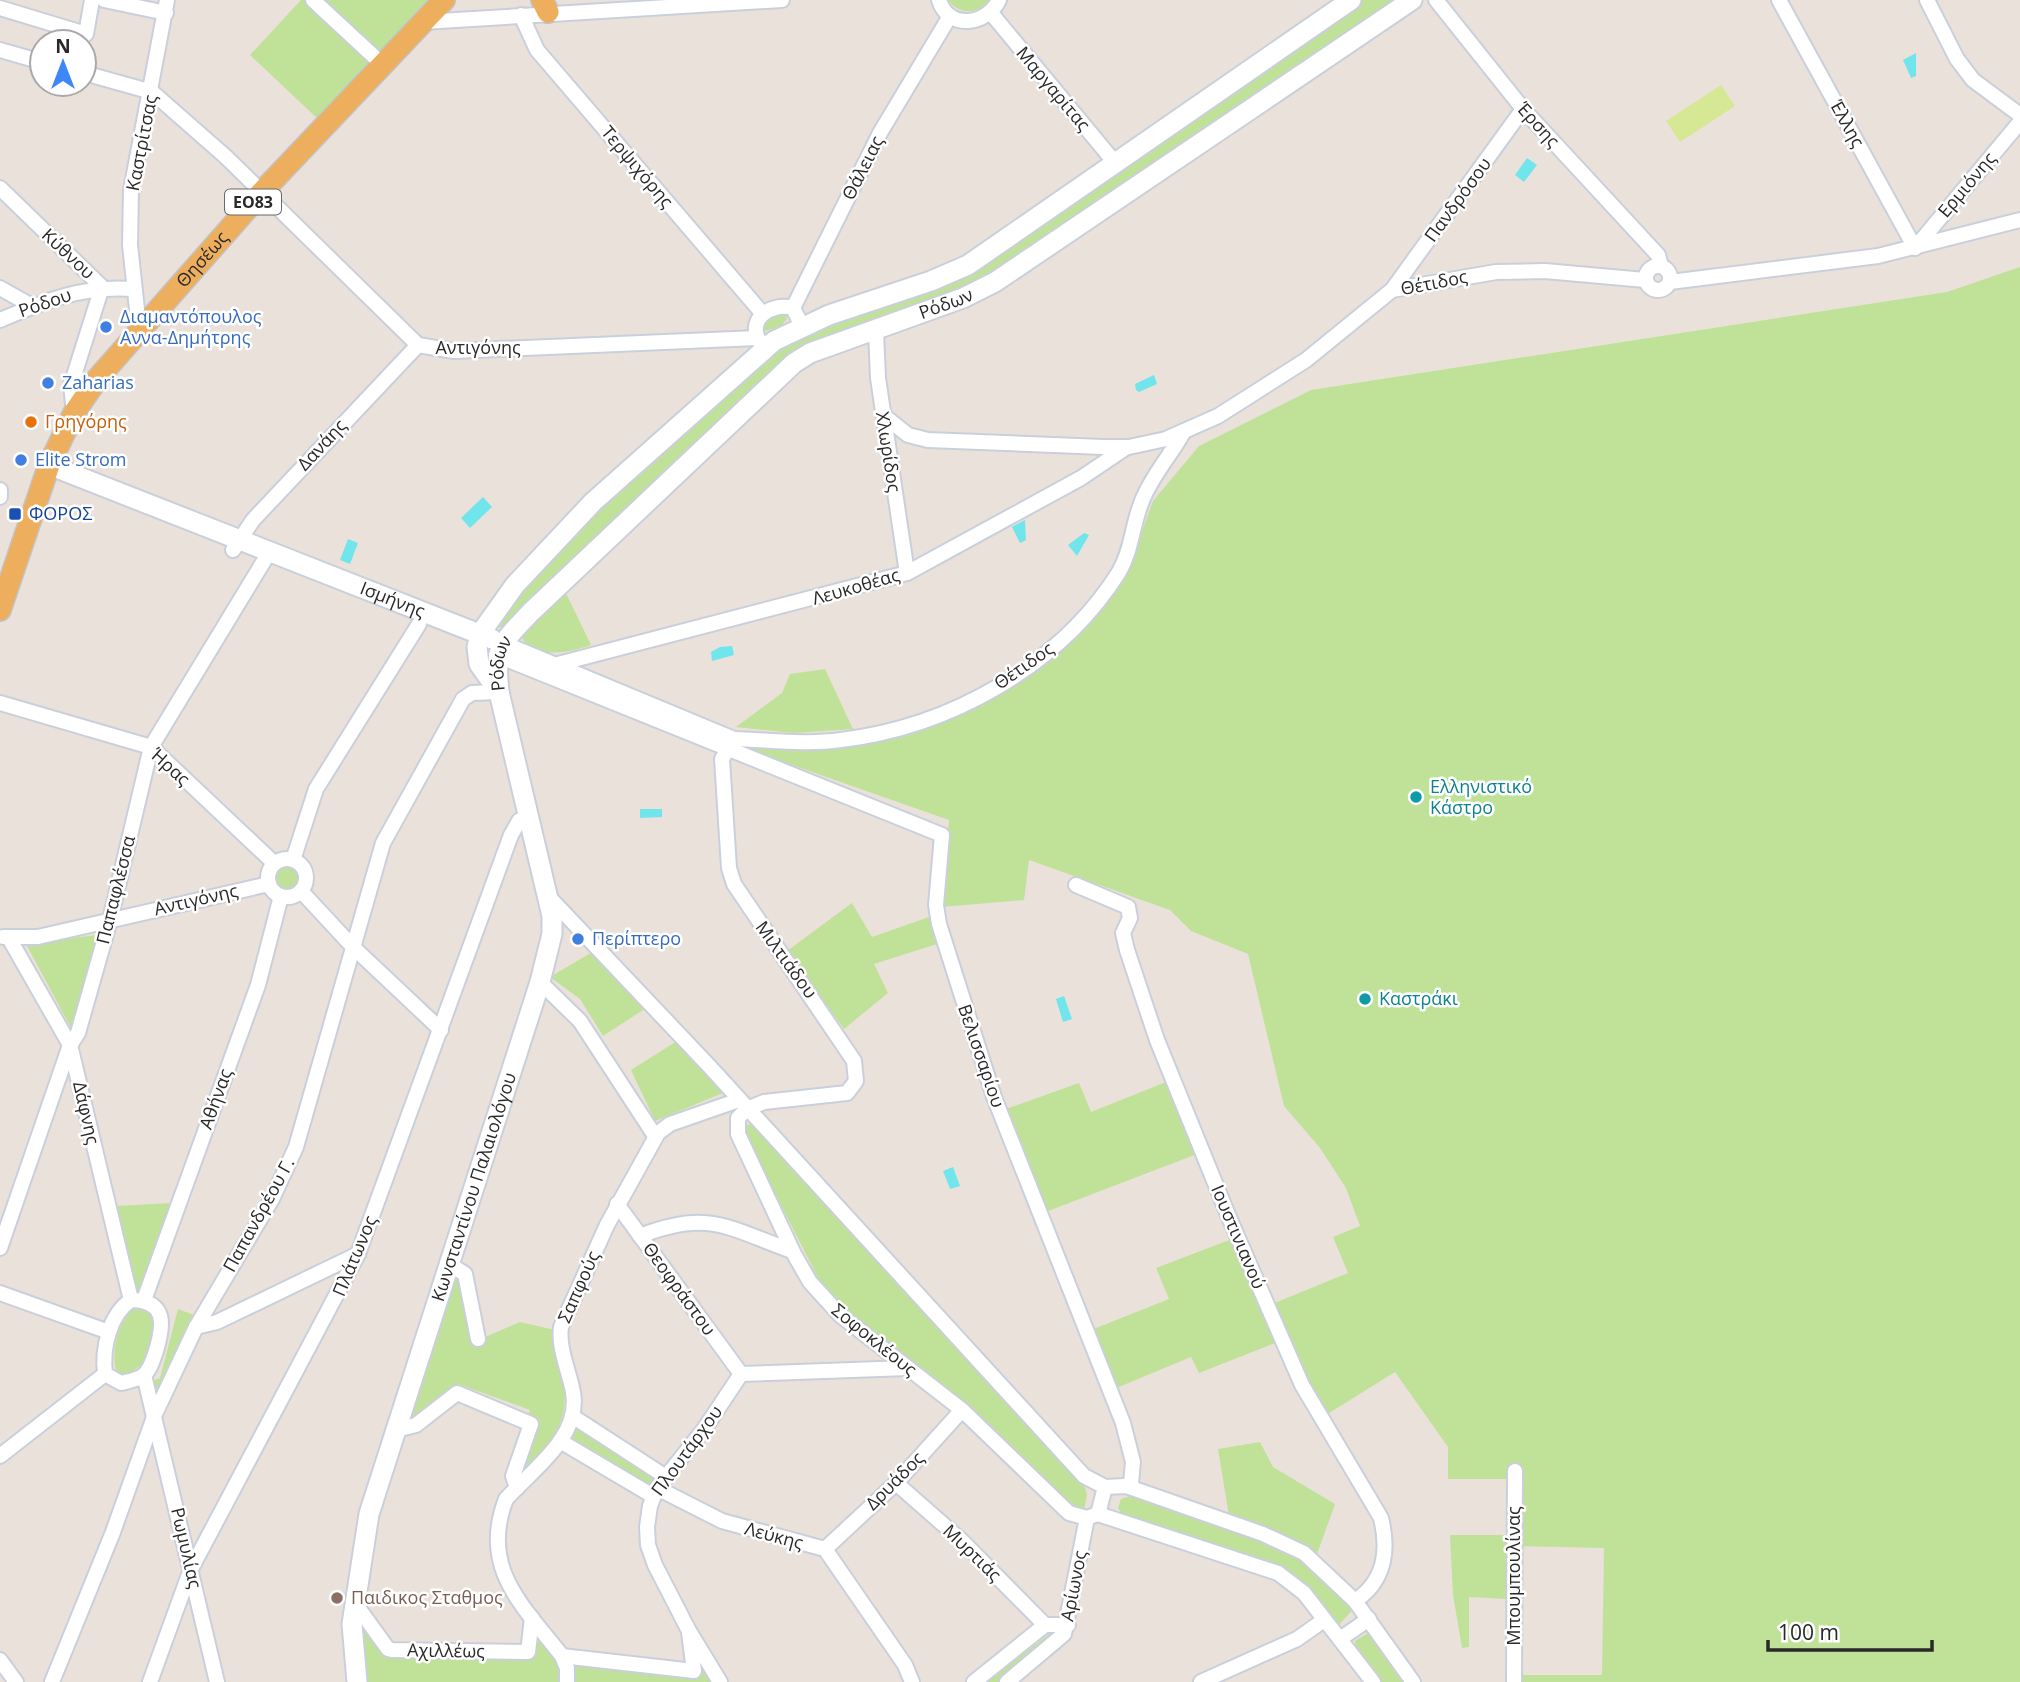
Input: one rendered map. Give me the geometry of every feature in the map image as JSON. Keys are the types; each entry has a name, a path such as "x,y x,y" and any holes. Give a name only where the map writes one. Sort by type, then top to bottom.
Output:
{"main road":[{"name":"Θησέως","path":"47,470 74,413 139,328 262,192 444,0"},
{"name":"ΕΟ83","path":"0,610 4,581 47,470"}],"street":[{"path":"0,8 82,34 88,32 92,0"},
{"path":"104,0 166,7"},
{"path":"313,0 383,65"},
{"path":"423,22 521,15 545,6 782,0"},
{"path":"939,0 950,16 971,21 991,13 999,0"},
{"name":"Ρόδων","path":"499,692 484,674 478,641 516,585 593,502 761,343 968,265 1351,0"},
{"name":"Ρόδων","path":"499,692 500,649 541,603 794,363 810,353 963,298 995,282 1412,0"},
{"name":"Έρσης","path":"1436,0 1523,109 1658,255 1652,271 1670,274 1670,282"},
{"name":"Έλλης","path":"1779,0 1915,248"},
{"path":"1927,0 1957,59 1973,80 2020,115"},
{"name":"Καστρίτσας","path":"139,328 133,289 131,190 152,92 166,7"},
{"name":"Μαργαρίτας","path":"991,13 1116,164"},
{"name":"Τερψιχόρης","path":"521,15 537,50 762,313"},
{"name":"Θάλειας","path":"793,308 880,133 950,16"},
{"path":"0,50 28,58"},
{"path":"98,77 152,92"},
{"name":"Αντιγόνης","path":"152,92 262,192 418,345 454,351 761,343"},
{"name":"Πανδρόσου","path":"1392,290 1523,109"},
{"name":"Ερμιόνης","path":"1915,248 2020,122"},
{"name":"Κύθνου","path":"0,188 102,287 71,385 74,413"},
{"path":"1670,282 1826,265 1915,248 2020,220"},
{"name":"Θέτιδος","path":"883,415 908,435 928,440 1129,447 1183,433 1246,399 1306,360 1392,290 1420,283 1496,272 1652,271 1650,288 1658,290 1670,282"},
{"name":"Ρόδου","path":"0,320 32,306 102,287 133,289"},
{"path":"0,288 32,306"},
{"path":"761,343 756,324 762,313 773,307 793,308 802,326"},
{"name":"Χλωρίδος","path":"876,331 883,415 907,573"},
{"name":"Δανάης","path":"236,545 253,520 418,345"},
{"name":"Θέτιδος","path":"730,743 751,739 814,742 890,732 957,708 1039,658 1086,615 1121,569 1142,501 1183,433"},
{"name":"Λευκοθέας","path":"558,664 907,573 1081,478 1129,447"},
{"name":"Ισμήνης","path":"47,470 730,743"},
{"path":"0,490 0,497"},
{"name":"Ισμήνης","path":"267,557 419,624 478,641"},
{"name":"Παπαφλέσσα","path":"0,1248 70,1045 78,1033 110,920 151,747 267,557"},
{"path":"293,860 316,789 419,624"},
{"name":"Ισμήνης","path":"500,649 558,664 730,743"},
{"name":"Κωνσταντίνου Παλαιολόγου","path":"357,1682 352,1624 369,1514 540,982 552,934 547,895 499,692"},
{"name":"Παπανδρέου Γ.","path":"52,1682 113,1532 155,1414 195,1327 272,1199 296,1147 383,843 454,711 468,695 499,692"},
{"name":"Ήρας","path":"0,703 151,747 274,863"},
{"name":"Μιλτιάδου","path":"655,1136 670,1124 743,1105 847,1093 855,1086 856,1067 818,1004 734,884 729,868 722,777 722,760 730,743"},
{"name":"Βελισσαρίου","path":"730,743 942,835 936,905 939,924 994,1097 1123,1423 1133,1467 1131,1483 1126,1486"},
{"name":"Πλάτωνος","path":"150,1682 191,1569 358,1254 511,835 519,821 527,816"},
{"path":"293,860 305,873 301,891 292,896 281,896 269,884 268,873 274,863 293,860"},
{"name":"Αντιγόνης","path":"5,937 38,937 269,884"},
{"name":"Ιουστινιανού","path":"1076,885 1128,907 1130,918 1123,933 1127,950 1157,1040 1218,1191 1302,1385 1381,1518 1385,1538 1383,1568 1369,1590 1355,1601"},
{"path":"301,891 353,947 441,1030"},
{"path":"547,895 1084,1476 1105,1487 1126,1486 1292,1546 1329,1572 1355,1601 1413,1682"},
{"name":"Αθήνας","path":"109,1332 123,1305 138,1300 258,985 281,896"},
{"name":"Δάφνης","path":"5,937 70,1045 138,1300 156,1307 162,1319 161,1334 144,1375"},
{"path":"540,982 580,1021 655,1136"},
{"name":"Σοφοκλέους","path":"743,1105 738,1118 738,1134 805,1275 834,1309 962,1410 1073,1517 1093,1516 1278,1573 1296,1585 1373,1682"},
{"name":"Σαπφούς","path":"566,1682 567,1668 562,1656 505,1581 499,1558 502,1509 516,1488 560,1441 572,1416 573,1393 561,1330 617,1204 655,1136"},
{"name":"Θεοφράστου","path":"617,1204 741,1374"},
{"path":"640,1236 674,1224 709,1222 727,1225 792,1251"},
{"path":"195,1327 217,1322 358,1254"},
{"path":"449,1264 465,1274 478,1339"},
{"path":"0,1293 109,1332 105,1374 0,1456"},
{"path":"741,1374 908,1368"},
{"path":"105,1374 121,1383 144,1375"},
{"name":"Πλουτάρχου","path":"720,1682 689,1631 655,1565 648,1545 647,1527 659,1487 741,1374"},
{"name":"Ρωμυλίας","path":"144,1375 217,1682"},
{"path":"396,1430 416,1425 457,1393 531,1424 513,1476 516,1488"},
{"name":"Δρυάδος","path":"825,1549 896,1483 962,1410"},
{"name":"Λεύκης","path":"572,1416 659,1487 722,1521 825,1549 905,1665 912,1682"},
{"path":"560,1441 659,1487"},
{"name":"Μπουμπουλίνας","path":"1514,1682 1515,1471"},
{"name":"Μυρτιάς","path":"896,1483 962,1541 1045,1625"},
{"path":"1093,1516 1105,1487"},
{"name":"Αρίωνος","path":"1007,1682 1057,1643 1068,1625 1093,1516"},
{"name":"Αχιλλέως","path":"354,1602 387,1649 392,1650 528,1652 533,1618"},
{"path":"1340,1639 1369,1619"},
{"path":"1201,1682 1297,1639 1324,1620"},
{"path":"974,1682 1045,1625 1068,1625"},
{"path":"562,1656 694,1671 689,1631"},
{"path":"0,1660 16,1682"}],"green space":[{"path":"301,0 430,0 319,120 250,55"},
{"path":"948,0 989,0 974,11 963,11"},
{"path":"1361,0 1400,0 980,282 826,341 507,625 497,628 494,625 564,538 761,360 803,334 961,275"},
{"path":"1721,85 1735,106 1680,142 1666,121"},
{"path":"2020,267 2020,1682 1520,1682 1520,1675 1602,1675 1604,1548 1506,1546 1507,1599 1469,1597 1469,1647 1462,1648 1453,1595 1450,1535 1521,1535 1522,1479 1448,1479 1448,1447 1395,1372 1326,1415 1307,1384 1272,1304 1348,1273 1333,1237 1360,1226 1346,1188 1320,1148 1284,1106 1248,954 1191,931 1170,910 1029,860 1024,900 941,907 949,820 738,746 841,747 1021,677 1134,553 1153,501 1199,446 1311,390 1947,292"},
{"path":"786,313 787,319 780,327 761,332 762,319 770,314"},
{"path":"563,587 591,645 559,652 544,652 527,647 522,637 523,626"},
{"path":"825,669 853,729 794,733 736,727 782,693 790,674"},
{"path":"287,866 296,870 300,879 296,888 287,892 278,888 274,879 278,870"},
{"path":"852,903 872,937 929,917 937,944 874,964 888,993 844,1029 787,951"},
{"path":"97,935 71,1028 26,944"},
{"path":"594,951 646,1008 603,1036 580,999 550,977"},
{"path":"677,1041 723,1093 655,1121 631,1070"},
{"path":"1166,1082 1197,1154 1043,1213 1003,1110 1079,1083 1091,1112"},
{"path":"753,1123 1084,1485 1087,1494 1084,1512 1078,1514 915,1363 852,1316 819,1280 745,1134 746,1126"},
{"path":"172,1203 143,1290 134,1290 115,1206"},
{"path":"1232,1239 1275,1343 1199,1373 1191,1357 1114,1389 1091,1330 1169,1299 1156,1268"},
{"path":"453,1273 461,1280 483,1338 520,1322 555,1330 563,1373 564,1407 553,1438 525,1471 508,1464 530,1410 458,1384 406,1426"},
{"path":"135,1307 151,1311 154,1321 153,1341 140,1366 123,1375 116,1372 115,1345 124,1320"},
{"path":"178,1309 194,1315 162,1390 151,1386 152,1381 160,1378"},
{"path":"578,1426 658,1477 650,1491 568,1440"},
{"path":"1260,1442 1273,1467 1335,1504 1317,1554 1229,1516 1218,1449"},
{"path":"1130,1496 1290,1550 1356,1606 1338,1626 1332,1624 1304,1583 1274,1565 1123,1516 1118,1508 1121,1499"},
{"path":"362,1619 386,1654 395,1657 527,1657 533,1627 571,1664 698,1675 698,1653 712,1682 367,1682 358,1621"},
{"path":"1053,1631 1055,1635 998,1682 986,1682"},
{"path":"1370,1632 1408,1682 1380,1682 1356,1649 1355,1641"}],"water":[{"path":"1916,53 1916,76 1911,78 1903,60"},
{"path":"1527,158 1537,165 1524,182 1515,175"},
{"path":"1154,375 1157,384 1139,392 1136,390 1135,384"},
{"path":"483,497 492,507 470,528 461,518"},
{"path":"1025,520 1026,540 1020,543 1012,527"},
{"path":"1084,533 1089,535 1077,556 1068,545"},
{"path":"348,539 358,543 350,564 340,560"},
{"path":"732,646 734,655 712,661 711,652 720,647"},
{"path":"640,809 662,809 662,817 640,818"},
{"path":"1064,996 1072,1019 1063,1022 1056,999"},
{"path":"953,1167 960,1186 950,1189 943,1171"}],"place":[{"name":"Διαμαντόπουλος Αννα-Δημήτρης","path":"106,327"},
{"name":"Zaharias","path":"48,383"},
{"name":"Γρηγόρης","path":"31,422"},
{"name":"Elite Strom","path":"21,460"},
{"name":"ΦΟΡΟΣ","path":"15,514"},
{"name":"Ελληνιστικό Κάστρο","path":"1416,797"},
{"name":"Περίπτερο","path":"578,939"},
{"name":"Καστράκι","path":"1365,999"},
{"name":"Παιδικος Σταθμος","path":"337,1598"}]}
